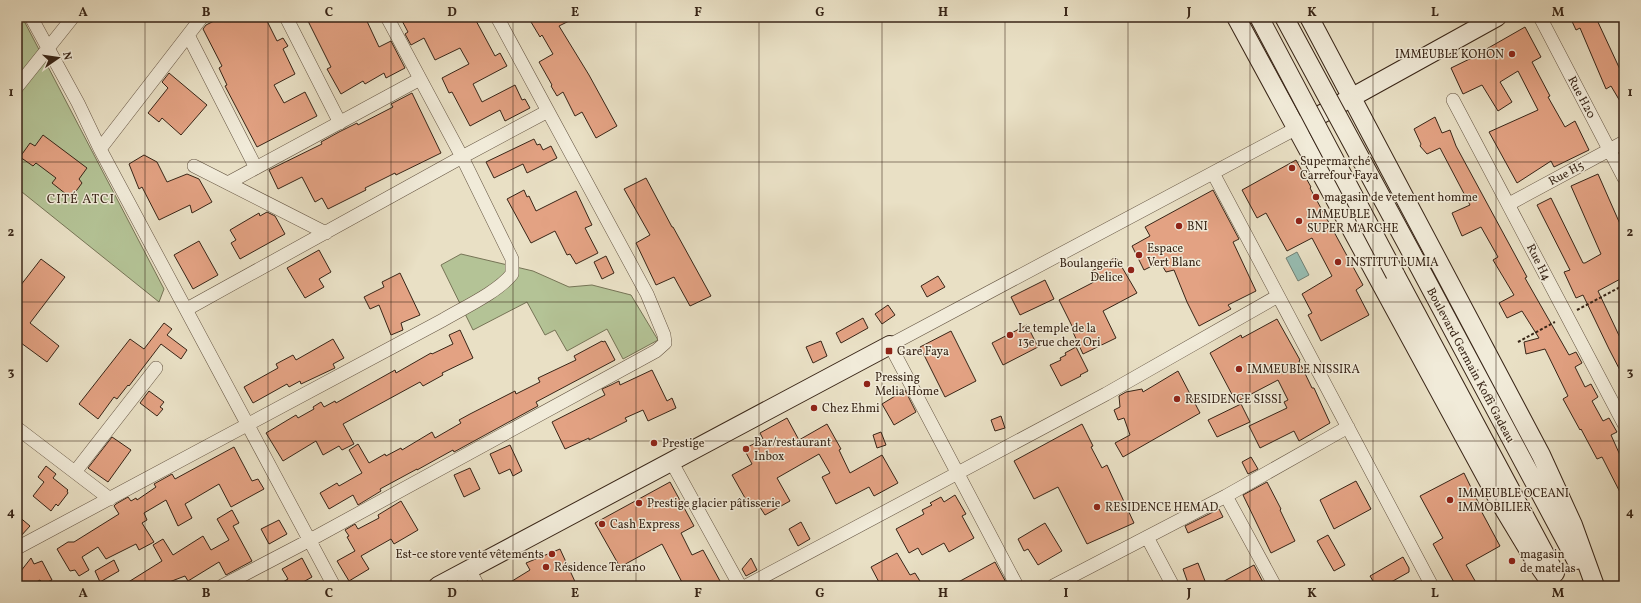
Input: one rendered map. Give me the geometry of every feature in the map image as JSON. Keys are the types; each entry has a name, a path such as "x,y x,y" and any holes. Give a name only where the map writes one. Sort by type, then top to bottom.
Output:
{"main road":[{"path":"1236,17 1498,501 1534,559 1553,586"},
{"name":"Boulevard Germain Koffi Gadeau","path":"1259,17 1562,586"},
{"name":"Boulevard Germain Koffi Gadeau","path":"1284,17 1590,586"},
{"path":"1309,17 1541,455 1573,525 1595,586"},
{"path":"1297,128 1352,96 1497,17"},
{"path":"438,586 890,345"}],"street":[{"path":"31,17 334,586"},
{"path":"17,87 73,17"},
{"path":"100,149 202,17"},
{"path":"286,17 340,123"},
{"path":"17,548 443,320 484,296 509,278 512,274 512,259 462,157 386,17"},
{"path":"222,586 310,540 656,351 664,345 666,339 647,294 497,17"},
{"name":"Rue H20","path":"1540,17 1624,178"},
{"path":"188,35 256,168"},
{"path":"228,183 420,79"},
{"name":"Rue H4","path":"1453,100 1624,424"},
{"path":"187,309 548,111"},
{"path":"1018,586 890,345 1297,128"},
{"name":"Rue H5","path":"1509,204 1624,142"},
{"path":"194,166 326,233"},
{"path":"1213,173 1432,586"},
{"path":"746,586 1106,394 1278,296"},
{"path":"75,472 156,368"},
{"path":"17,428 110,499"},
{"path":"1053,586 1226,496 1348,428"},
{"path":"671,461 740,586"},
{"path":"1226,496 1275,586"},
{"path":"1147,537 1172,586"},
{"path":"469,569 478,586"}],"green space":[{"path":"17,17 22,17 164,289 159,302 17,188"},
{"path":"461,254 533,271 569,287 592,285 631,295 658,340 623,359 607,329 567,351 555,330 545,335 527,302 473,330 441,265"}],"water":[{"path":"1297,252 1309,275 1298,281 1286,258"}],"building":[{"path":"222,17 265,17 277,41 283,38 288,46 283,49 295,74 274,85 284,103 305,92 317,116 257,147 225,86 227,85 219,68 222,66 203,29 206,25"},
{"path":"306,17 365,17 379,47 391,41 405,68 386,78 384,73 365,84 363,81 341,94 327,69 331,67"},
{"path":"400,17 474,17 495,56 500,53 507,66 473,84 482,102 515,85 522,100 525,99 530,108 505,121 500,110 470,126 452,92 449,93 442,78 469,64 460,48 435,60 424,38 411,45 405,34 408,32"},
{"path":"528,17 577,17 559,26 589,75 617,126 596,138 582,112 575,116 563,92 557,96 539,62 553,54 542,35 540,37"},
{"path":"1570,17 1603,17 1597,20 1624,78 1624,108 1611,86 1606,89 1580,28 1576,30"},
{"path":"1525,27 1541,57 1532,62 1550,96 1548,97 1565,127 1575,121 1589,150 1554,167 1551,161 1517,183 1489,132 1538,110 1518,71 1500,82 1512,102 1498,111 1482,85 1463,94 1451,68 1484,52 1483,51"},
{"path":"169,73 207,105 181,135 162,118 159,122 148,113 168,88 162,82"},
{"path":"412,93 441,153 396,175 395,173 365,188 366,190 328,209 322,198 315,202 302,177 278,189 269,170 322,144 321,142 339,132 357,123 358,125 393,107 391,104"},
{"path":"1435,117 1442,133 1450,130 1456,146 1527,277 1525,278 1569,355 1576,352 1582,363 1575,367 1585,387 1591,384 1598,397 1592,401 1603,421 1609,418 1617,432 1611,435 1624,464 1624,500 1602,457 1597,459 1563,399 1568,396 1545,349 1526,354 1524,342 1539,338 1522,311 1507,318 1499,303 1514,295 1493,260 1498,257 1481,227 1462,236 1452,213 1470,205 1440,148 1427,154 1420,146 1421,144 1414,129"},
{"path":"43,135 87,168 79,179 82,183 71,198 52,183 56,178 36,163 33,166 20,157 30,143 35,146"},
{"path":"534,139 537,145 540,144 543,150 551,146 557,158 527,173 523,164 494,178 486,162"},
{"path":"144,155 157,162 167,182 187,174 199,179 212,202 192,213 190,205 159,220 142,187 139,189 129,164"},
{"path":"1296,160 1363,285 1356,290 1369,315 1321,341 1308,315 1312,313 1302,294 1332,276 1312,238 1287,251 1266,213 1257,218 1242,190"},
{"path":"1598,174 1624,233 1624,277 1598,291 1624,346 1624,378 1583,295 1576,298 1564,272 1570,270 1537,205 1551,198 1583,263 1585,263 1601,254 1571,186"},
{"path":"646,178 711,296 690,306 674,277 656,285 636,243 650,235 624,189"},
{"path":"524,190 527,197 529,196 536,211 576,191 592,225 585,228 598,253 576,264 570,254 567,255 555,231 531,243 507,199"},
{"path":"1213,190 1239,239 1233,242 1256,291 1228,305 1231,309 1199,326 1174,270 1166,272 1160,262 1144,270 1132,246 1150,236 1145,227"},
{"path":"267,212 275,216 285,234 240,259 231,243 236,240 230,230 259,213 260,216"},
{"path":"199,241 218,275 193,289 174,255"},
{"path":"319,250 331,272 319,279 324,287 305,298 287,268"},
{"path":"606,256 614,273 602,279 594,262"},
{"path":"1116,257 1137,293 1103,311 1116,338 1083,354 1072,330 1074,330 1059,300 1092,283 1097,279 1092,271"},
{"path":"41,259 65,277 30,323 59,346 47,362 17,340 17,290"},
{"path":"400,273 420,315 401,323 403,330 391,335 379,305 370,309 364,297 384,287 382,282"},
{"path":"938,276 945,287 927,297 921,286"},
{"path":"1045,280 1054,299 1020,315 1011,297"},
{"path":"888,305 895,315 882,324 875,314"},
{"path":"863,318 868,328 841,343 836,333"},
{"path":"1277,319 1300,360 1299,361 1312,388 1314,388 1330,423 1299,441 1294,431 1260,448 1249,426 1287,408 1284,402 1288,400 1278,380 1236,402 1210,353 1241,335 1242,338"},
{"path":"164,323 172,329 167,335 187,350 181,359 161,344 129,386 128,385 117,399 114,397 98,419 79,404 130,339 144,349"},
{"path":"1027,325 1038,347 1003,365 992,343"},
{"path":"460,330 473,358 442,373 443,375 423,386 420,382 343,424 354,444 342,450 339,446 323,455 316,441 283,461 266,433 296,415 298,418 314,409 313,407 321,402 324,407 335,401 336,403 395,370 396,373 431,353 432,354 453,344 449,335"},
{"path":"951,331 976,381 945,397 920,347"},
{"path":"333,339 344,358 333,364 335,368 301,384 300,381 289,387 287,384 253,403 244,387 278,368 276,364 293,355 296,360"},
{"path":"602,341 605,341 615,360 536,402 538,406 454,452 453,450 380,489 381,491 358,505 353,495 329,509 320,493 337,483 339,486 362,473 349,450 358,444 369,463 385,454 386,456 401,448 402,450 432,432 435,438 461,423 459,420 470,414 515,391 516,394 540,382 538,378 576,360 574,356"},
{"path":"821,341 827,356 813,363 806,347"},
{"path":"1076,347 1088,371 1061,386 1050,365 1061,360 1060,358 1066,355 1065,353"},
{"path":"652,370 667,401 672,398 676,408 648,421 643,410 625,418 627,421 589,440 589,438 565,449 552,422 605,395 602,389 619,381 620,385"},
{"path":"1178,371 1200,413 1123,457 1115,443 1130,435 1124,418 1118,420 1114,410 1120,407 1119,396 1126,392 1142,389 1143,392"},
{"path":"905,390 916,412 894,425 882,404"},
{"path":"149,391 164,402 160,407 163,409 157,416 140,403"},
{"path":"1241,404 1250,422 1217,437 1208,420"},
{"path":"1001,416 1005,428 995,431 991,420"},
{"path":"787,418 799,440 827,424 841,449 839,450 850,473 882,455 898,483 874,496 869,487 836,504 822,477 830,473 819,454 777,478 790,501 765,515 756,501 749,505 732,475 752,464 744,449 763,439 760,433"},
{"path":"1082,424 1093,446 1091,447 1102,468 1107,465 1134,523 1087,544 1058,487 1034,499 1014,461"},
{"path":"881,432 886,445 877,448 873,435"},
{"path":"112,437 131,450 108,482 88,468"},
{"path":"510,445 522,471 513,476 510,469 499,474 490,454"},
{"path":"234,447 252,481 258,479 264,489 231,507 219,484 185,504 192,518 178,526 166,500 144,513 147,520 142,523 154,542 139,550 136,544 106,559 98,547 82,557 89,570 79,576 75,570 70,571 57,549 68,542 74,542 119,514 114,506 116,504 128,497 131,501 136,498 137,500 156,487 154,484 172,474 175,479"},
{"path":"1251,457 1258,469 1248,474 1242,462"},
{"path":"46,466 56,474 53,478 68,490 68,493 58,506 56,504 51,511 33,496 44,482 38,477"},
{"path":"470,468 480,489 464,497 454,475"},
{"path":"1464,473 1479,504 1478,505 1500,546 1466,565 1478,586 1456,586 1433,544 1443,538 1420,496"},
{"path":"1356,481 1371,509 1334,529 1320,500"},
{"path":"670,482 694,526 681,533 692,555 703,550 720,581 710,586 684,586 662,544 620,567 595,523"},
{"path":"1267,482 1295,541 1271,553 1243,495"},
{"path":"955,495 966,514 962,516 974,538 949,552 944,543 922,555 918,548 909,553 896,529 924,514 922,510 932,505 930,503 941,497 944,502"},
{"path":"401,501 418,530 394,544 391,539 361,556 369,569 349,581 337,561 355,551 347,537 349,536 345,530 355,524 358,529 379,518 378,515"},
{"path":"1219,509 1223,517 1188,533 1185,526"},
{"path":"232,510 239,523 233,526 252,561 226,575 219,562 188,581 185,576 164,584 165,586 122,586 162,561 153,545 163,539 173,555 203,536 211,550 229,540 217,519"},
{"path":"17,515 30,526 17,539"},
{"path":"279,520 287,534 269,544 261,529"},
{"path":"801,522 810,539 798,546 789,529"},
{"path":"1045,523 1062,551 1038,565 1028,549 1024,551 1018,539"},
{"path":"1328,535 1345,565 1334,571 1317,541"},
{"path":"560,549 577,586 504,586 530,570 526,563"},
{"path":"897,553 910,575 915,573 923,586 881,586 871,567"},
{"path":"1403,557 1409,568 1409,572 1384,586 1376,586 1370,576"},
{"path":"31,558 34,564 42,561 52,580 43,584 40,580 29,586 21,586 17,583 17,576"},
{"path":"302,558 312,577 296,586 276,586 288,579 282,569"},
{"path":"751,558 757,570 746,576 742,569"},
{"path":"114,560 119,571 100,582 95,571"},
{"path":"995,562 1008,586 951,586"},
{"path":"1198,563 1207,586 1189,586 1183,569"},
{"path":"1254,565 1265,586 1215,586"}],"place":[{"name":"IMMEUBLE KOHON","path":"1512,54"},
{"name":"Supermarché Carrefour Faya","path":"1292,168"},
{"name":"magasin de vetement homme","path":"1316,197"},
{"name":"IMMEUBLE SUPER MARCHE","path":"1299,221"},
{"name":"BNI","path":"1179,226"},
{"name":"Espace Vert Blanc","path":"1139,255"},
{"name":"INSTITUT LUMIA","path":"1338,262"},
{"name":"Boulangerie Delice","path":"1131,270"},
{"name":"Le temple de la 13e rue chez Ori","path":"1010,335"},
{"name":"Gare Faya","path":"889,351"},
{"name":"IMMEUBLE NISSIRA","path":"1239,369"},
{"name":"Pressing Melia Home","path":"867,384"},
{"name":"RESIDENCE SISSI","path":"1177,399"},
{"name":"Chez Ehmi","path":"814,408"},
{"name":"Prestige","path":"654,443"},
{"name":"Bar/restaurant Inbox","path":"746,449"},
{"name":"IMMEUBLE OCEANI IMMOBILIER","path":"1450,500"},
{"name":"Prestige glacier pâtisserie","path":"639,503"},
{"name":"RESIDENCE HEMAD","path":"1097,507"},
{"name":"Cash Express","path":"602,524"},
{"name":"Est-ce store vente vêtements","path":"552,554"},
{"name":"magasin de matelas","path":"1512,561"},
{"name":"Résidence Terano","path":"546,567"}],"district":[{"name":"CITÉ ATCI","path":"81,198"}]}
